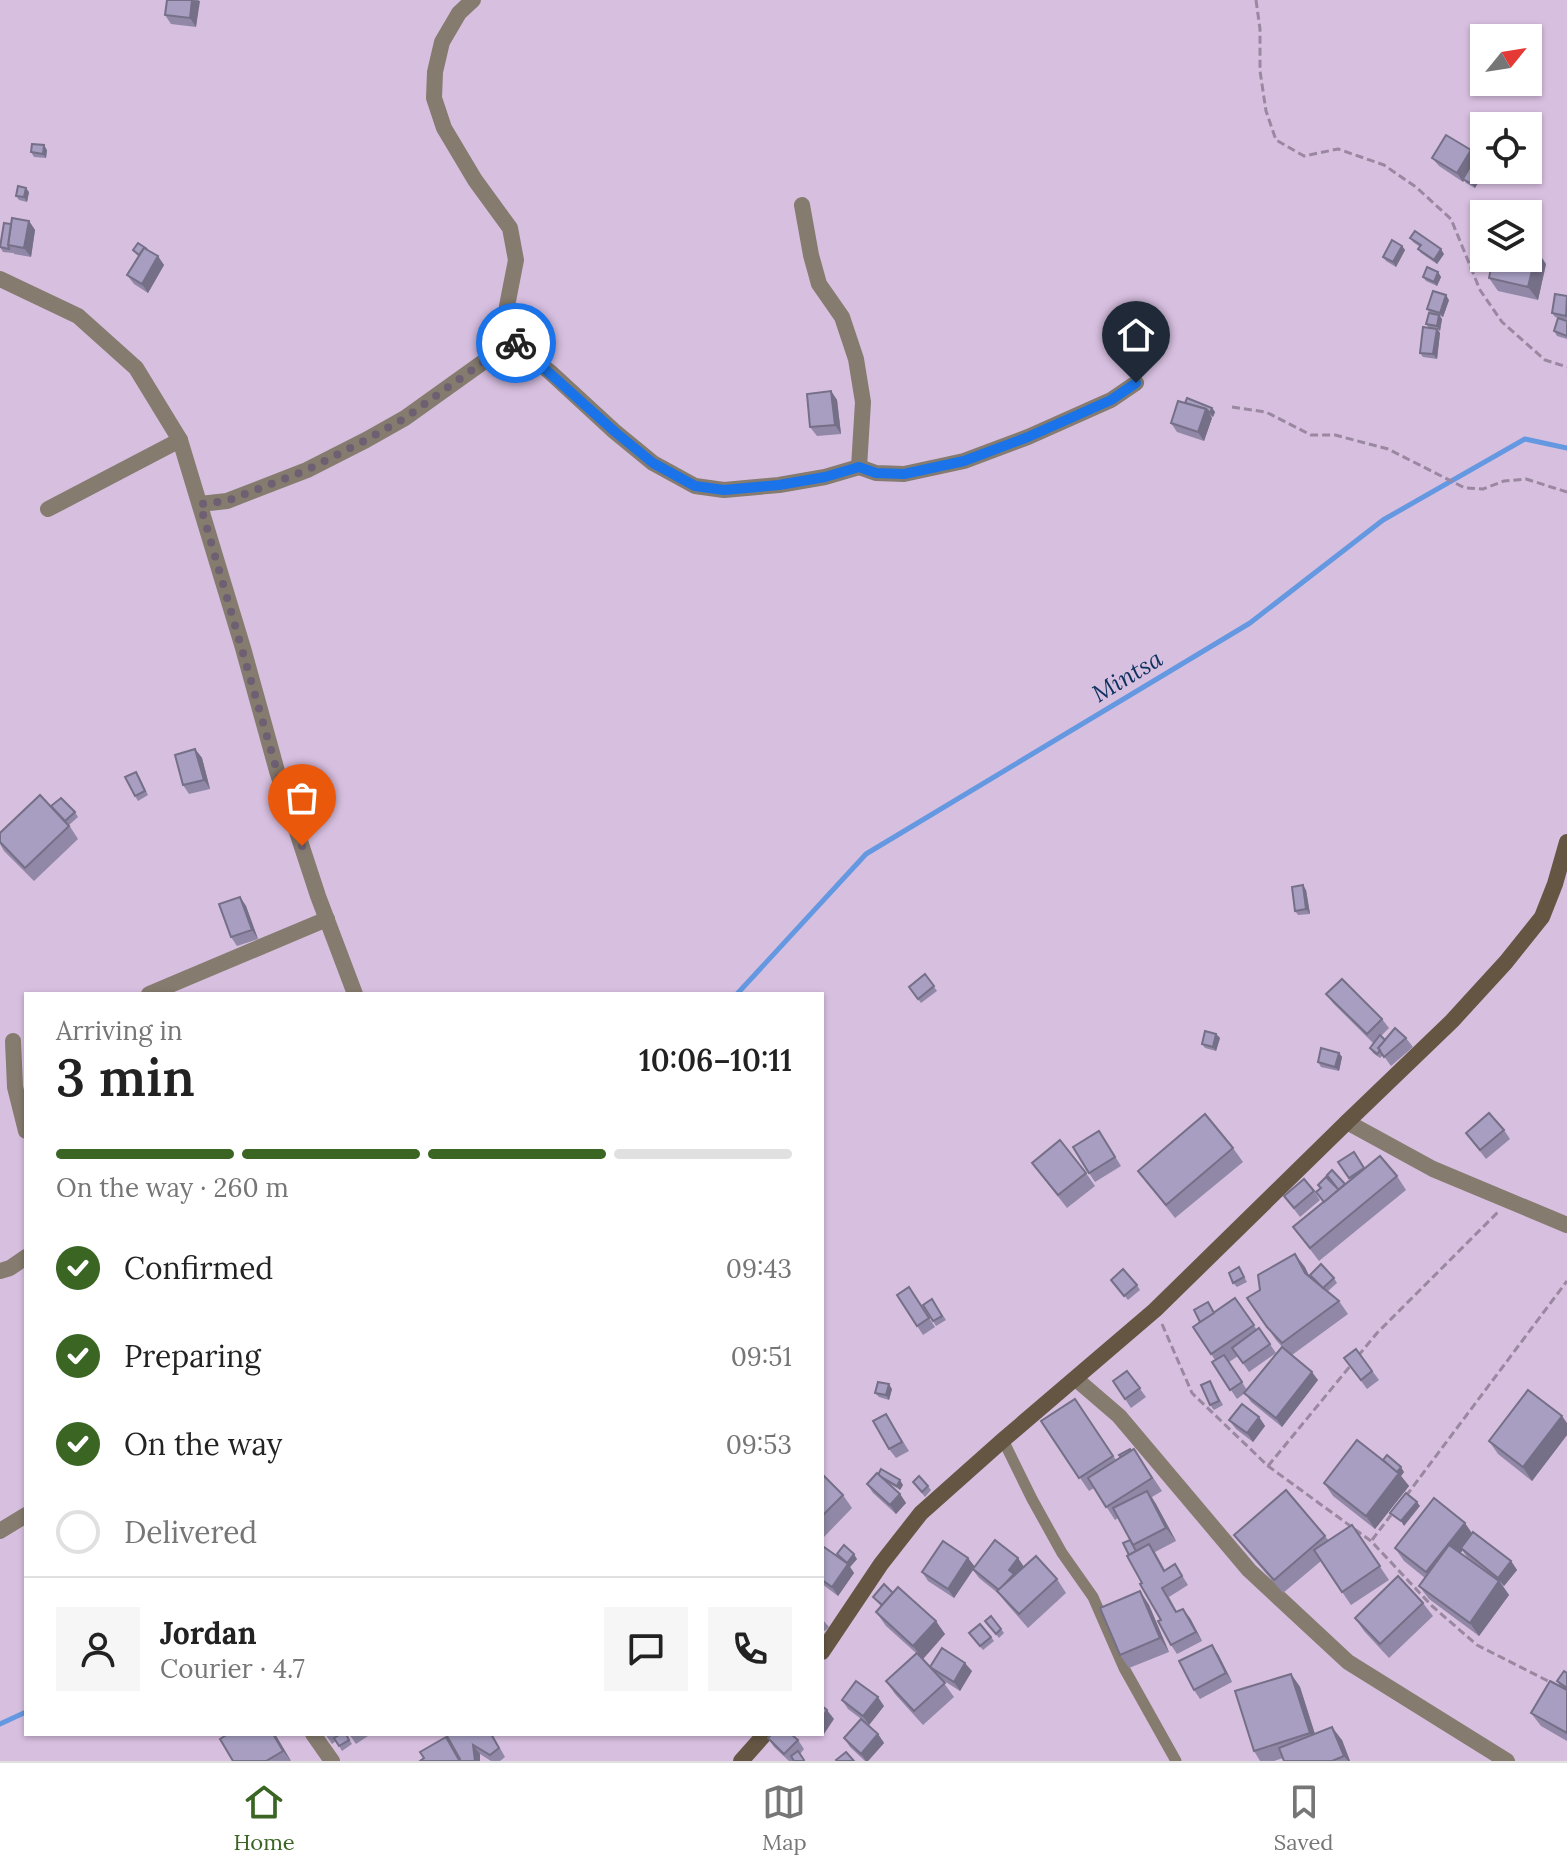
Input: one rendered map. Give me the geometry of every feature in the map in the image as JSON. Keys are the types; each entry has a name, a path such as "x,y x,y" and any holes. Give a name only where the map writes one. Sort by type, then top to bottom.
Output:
{"main road":[{"path":"824,1649 881,1564 921,1513 1155,1310 1452,1021 1542,917 1567,842"},
{"path":"741,1761 763,1736"}],"street":[{"path":"473,0 459,13 442,42 435,72 434,98 444,128 475,180 510,228 516,260 507,306 508,324 514,340 653,463 695,486 724,490 779,485 859,467 876,473 904,474 964,461 1028,437 1111,400 1136,383"},
{"path":"802,205 819,284 842,317 856,359 863,402 859,467"},
{"path":"0,279 78,316 136,368 180,440 277,771 354,992"},
{"path":"200,504 227,501 307,470 366,440 405,418 514,340"},
{"path":"48,509 180,440"},
{"path":"154,992 327,919"},
{"path":"13,1040 15,1087 24,1123"},
{"path":"1347,1122 1433,1169 1567,1225"},
{"path":"0,1271 24,1258"},
{"path":"1076,1379 1119,1416 1249,1570 1348,1662 1507,1761"},
{"path":"0,1531 24,1516"},
{"path":"314,1736 332,1761"}],"lane":[{"path":"1003,1440 1062,1553 1093,1597 1124,1668 1176,1761"}],"path":[{"path":"1256,0 1260,71 1266,111 1276,140 1304,156 1338,149 1384,165 1416,187 1451,219 1480,290 1502,322 1545,360 1567,367"},
{"path":"1232,407 1266,412 1311,435 1335,435 1388,449 1465,488 1483,489 1504,481 1526,479 1567,492"},
{"path":"1268,1466 1377,1333 1509,1201"},
{"path":"1371,1541 1567,1281"},
{"path":"1155,1310 1192,1393 1268,1466 1371,1541 1432,1606 1477,1645 1554,1684"}],"building":[{"path":"167,0 192,0 190,18 165,15"},
{"path":"1446,135 1470,149 1457,173 1432,158"},
{"path":"32,144 44,145 43,154 31,152"},
{"path":"1470,167 1470,183 1463,179"},
{"path":"18,186 26,188 24,197 16,196"},
{"path":"12,218 29,221 24,248 8,245"},
{"path":"4,223 11,224 9,249 0,247"},
{"path":"1415,231 1441,249 1434,260 1418,249 1421,245 1410,238"},
{"path":"1392,240 1402,246 1393,262 1383,257"},
{"path":"138,243 147,249 144,248 139,255 133,250"},
{"path":"144,248 158,256 142,284 127,275"},
{"path":"1427,267 1438,272 1434,282 1423,277"},
{"path":"1490,272 1532,272 1528,287 1489,278"},
{"path":"1433,291 1446,295 1440,313 1427,309"},
{"path":"1555,294 1567,296 1566,316 1552,313"},
{"path":"1429,313 1439,315 1437,326 1426,324"},
{"path":"1558,318 1567,321 1567,336 1554,331"},
{"path":"1423,327 1437,329 1433,354 1420,353"},
{"path":"831,391 835,425 810,427 807,394"},
{"path":"1187,398 1212,408 1210,413 1185,403"},
{"path":"1178,401 1206,409 1198,432 1171,423"},
{"path":"195,749 204,780 183,785 175,755"},
{"path":"136,772 145,791 135,796 125,777"},
{"path":"40,795 69,826 25,868 0,842 0,833"},
{"path":"61,798 75,812 65,821 51,806"},
{"path":"1303,885 1306,909 1295,911 1292,887"},
{"path":"240,897 252,930 231,937 219,904"},
{"path":"925,974 934,986 918,999 909,987"},
{"path":"1342,979 1382,1019 1367,1034 1326,994"},
{"path":"1395,1028 1406,1038 1384,1057 1378,1048"},
{"path":"1205,1031 1216,1034 1213,1047 1202,1044"},
{"path":"1380,1035 1385,1040 1377,1054 1370,1048"},
{"path":"1321,1048 1339,1053 1335,1067 1318,1062"},
{"path":"1489,1113 1504,1130 1480,1150 1466,1133"},
{"path":"1205,1114 1233,1148 1166,1205 1138,1171"},
{"path":"1099,1131 1115,1157 1089,1173 1073,1147"},
{"path":"1060,1140 1086,1173 1058,1195 1032,1163"},
{"path":"1354,1152 1364,1168 1349,1178 1338,1162"},
{"path":"1380,1156 1397,1176 1310,1248 1293,1227"},
{"path":"1332,1170 1345,1184 1324,1202 1316,1192 1326,1177 1338,1189 1327,1175"},
{"path":"1304,1179 1314,1191 1294,1208 1284,1196"},
{"path":"1295,1254 1305,1273 1339,1301 1282,1343 1247,1298 1260,1290 1258,1275"},
{"path":"1321,1264 1334,1278 1323,1288 1310,1275"},
{"path":"1239,1267 1244,1277 1233,1283 1229,1273"},
{"path":"1123,1269 1137,1285 1124,1296 1111,1280"},
{"path":"909,1287 929,1318 917,1326 897,1295"},
{"path":"1235,1298 1254,1325 1211,1354 1193,1327"},
{"path":"932,1299 942,1316 933,1321 923,1305"},
{"path":"1208,1302 1214,1313 1200,1322 1194,1310"},
{"path":"1259,1328 1270,1344 1243,1363 1232,1348"},
{"path":"1282,1347 1312,1372 1276,1418 1244,1393"},
{"path":"1356,1349 1372,1371 1361,1380 1344,1358"},
{"path":"1224,1355 1242,1382 1230,1390 1212,1362"},
{"path":"1127,1371 1140,1388 1125,1399 1113,1381"},
{"path":"1210,1381 1219,1401 1210,1405 1201,1385"},
{"path":"878,1382 889,1384 886,1395 875,1393"},
{"path":"1528,1390 1562,1416 1523,1467 1489,1441"},
{"path":"1075,1399 1113,1456 1079,1478 1041,1421"},
{"path":"1242,1404 1259,1417 1247,1433 1229,1420"},
{"path":"886,1414 902,1442 889,1449 873,1421"},
{"path":"1357,1440 1399,1473 1366,1516 1324,1483"},
{"path":"1134,1449 1152,1478 1106,1507 1088,1478"},
{"path":"1387,1455 1401,1467 1397,1472 1383,1460"},
{"path":"881,1469 900,1480 897,1486 878,1475"},
{"path":"877,1473 900,1494 890,1505 867,1484"},
{"path":"824,1476 843,1495 824,1514"},
{"path":"919,1476 928,1486 922,1492 913,1482"},
{"path":"1286,1490 1325,1536 1274,1580 1234,1535"},
{"path":"1147,1491 1166,1528 1133,1545 1113,1508"},
{"path":"1406,1493 1417,1502 1401,1521 1390,1513"},
{"path":"1434,1498 1465,1523 1426,1572 1395,1548"},
{"path":"1352,1525 1380,1566 1342,1592 1314,1550"},
{"path":"1473,1532 1511,1561 1498,1578 1461,1548"},
{"path":"995,1540 1018,1558 1009,1570 1014,1574 999,1590 973,1569"},
{"path":"1130,1540 1136,1551 1129,1555 1123,1543"},
{"path":"943,1541 968,1558 948,1589 922,1572"},
{"path":"1149,1544 1164,1571 1175,1564 1182,1576 1162,1588 1176,1612 1183,1609 1196,1632 1171,1645 1127,1556"},
{"path":"844,1545 854,1554 847,1563 837,1554"},
{"path":"1449,1545 1499,1581 1470,1623 1419,1586"},
{"path":"824,1547 848,1564 832,1587 824,1581"},
{"path":"1036,1556 1057,1579 1019,1614 997,1591"},
{"path":"1398,1576 1423,1603 1380,1644 1355,1618"},
{"path":"884,1584 893,1593 882,1605 873,1597"},
{"path":"898,1587 936,1621 913,1646 876,1612"},
{"path":"1140,1591 1160,1638 1120,1655 1100,1608"},
{"path":"991,1616 1001,1629 996,1634 985,1621"},
{"path":"980,1624 991,1637 980,1646 969,1633"},
{"path":"1212,1645 1226,1673 1194,1690 1179,1661"},
{"path":"942,1648 965,1663 954,1682 930,1667"},
{"path":"917,1653 945,1683 914,1711 886,1681"},
{"path":"1564,1671 1567,1673 1567,1688 1557,1681"},
{"path":"1291,1674 1310,1733 1254,1751 1235,1691"},
{"path":"856,1681 878,1697 863,1716 842,1700"},
{"path":"1550,1681 1567,1690 1567,1733 1531,1713"},
{"path":"861,1719 878,1734 861,1754 844,1738"},
{"path":"1332,1727 1344,1756 1332,1761 1284,1761 1279,1748"},
{"path":"225,1736 274,1736 283,1751 266,1761 233,1761 220,1739"},
{"path":"347,1736 349,1740 339,1746 334,1738"},
{"path":"447,1736 492,1736 499,1748 490,1755 473,1745 475,1761 420,1761 424,1758 420,1752 446,1737 460,1759"},
{"path":"793,1736 798,1740 784,1754 768,1738"},
{"path":"798,1751 803,1761 794,1761 791,1756"},
{"path":"846,1752 854,1761 836,1760"}],"waterway":[{"name":"Mintsa","path":"739,992 866,854 1250,623 1383,520 1525,439 1567,448"},
{"name":"Mintsa","path":"0,1724 24,1713"}],"way so far":[{"path":"302,846 277,771 200,504 227,501 307,470 366,440 405,418 514,340 516,343"}],"route":[{"path":"516,343 653,463 695,486 724,490 779,485 859,467 876,473 904,474 964,461 1111,400 1136,383"}]}
